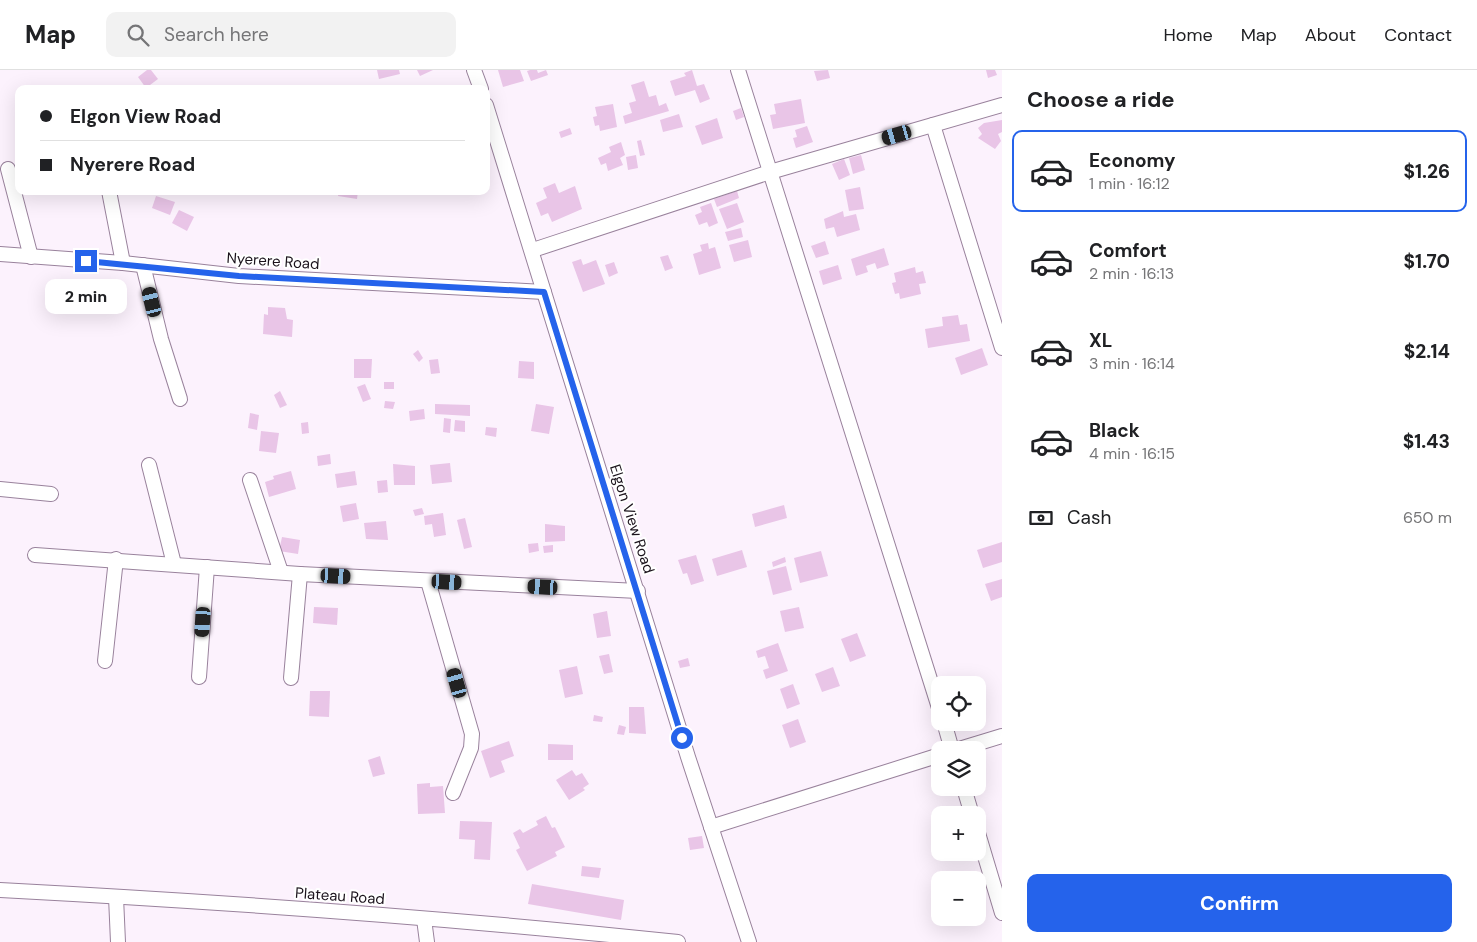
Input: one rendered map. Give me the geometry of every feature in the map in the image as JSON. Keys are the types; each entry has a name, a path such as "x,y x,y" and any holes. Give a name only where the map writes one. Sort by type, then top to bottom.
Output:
{"street":[{"path":"474,70 480,85"},
{"path":"738,70 931,682"},
{"path":"532,250 770,172 1002,105"},
{"name":"Elgon View Road","path":"490,118 688,756 749,942"},
{"path":"933,125 1002,348"},
{"path":"8,169 31,257"},
{"path":"110,195 123,264"},
{"name":"Nyerere Road","path":"0,254 142,265 239,276 544,292"},
{"path":"142,265 160,339 180,399"},
{"path":"149,465 174,564"},
{"path":"250,480 281,572"},
{"path":"0,489 51,494"},
{"path":"35,555 116,559 300,574 638,591"},
{"path":"105,661 116,559"},
{"path":"199,677 207,567"},
{"path":"291,678 300,574"},
{"path":"428,581 472,734 471,748 454,793"},
{"path":"986,741 1002,736"},
{"path":"711,827 931,758"},
{"path":"986,860 1002,913"},
{"name":"Plateau Road","path":"0,890 116,896 424,919 566,936 678,942"},
{"path":"116,896 118,942"},
{"path":"424,919 427,942"}],"building":[{"path":"147,70 151,70 158,79 150,85 144,85 138,77"},
{"path":"377,70 399,70 400,74 379,79"},
{"path":"417,70 433,70 420,76"},
{"path":"498,70 520,70 524,81 503,87"},
{"path":"537,70 538,73 546,70 548,75 531,81 527,71"},
{"path":"692,70 697,86 704,84 710,99 700,103 695,90 675,96 670,81 686,76 684,73"},
{"path":"828,70 830,78 817,81 814,71"},
{"path":"986,70 995,70 997,75 988,78"},
{"path":"644,81 649,97 656,95 659,106 666,103 669,111 625,124 623,116 632,113 629,103 636,101 631,85"},
{"path":"801,99 805,123 773,129 770,115 776,114 774,104"},
{"path":"613,104 617,127 600,131 599,125 595,126 593,117 597,116 595,107"},
{"path":"741,108 744,117 736,120 733,111"},
{"path":"679,114 683,127 663,132 660,120"},
{"path":"717,118 723,138 702,145 695,126"},
{"path":"1002,120 1002,132 998,134 1001,141 995,149 978,138 982,134 978,128 984,123"},
{"path":"807,126 813,142 796,148 793,138 797,137 795,130"},
{"path":"570,128 572,134 561,138 559,132"},
{"path":"641,140 645,155 640,156 637,141"},
{"path":"621,142 625,155 620,158 623,165 608,171 606,163 601,165 598,158 611,152 609,147"},
{"path":"636,155 638,168 628,170 626,157"},
{"path":"861,155 865,170 853,174 849,158"},
{"path":"844,159 850,175 839,180 832,164"},
{"path":"555,183 559,193 575,186 582,209 552,222 548,213 541,216 536,203 547,198 543,188"},
{"path":"860,187 864,209 849,211 845,190"},
{"path":"737,191 739,198 717,207 714,199"},
{"path":"338,195 358,195 357,199"},
{"path":"156,196 175,202 170,215 152,208"},
{"path":"711,203 718,223 709,227 707,222 699,225 695,215 702,212 700,207"},
{"path":"737,203 744,222 727,229 719,209"},
{"path":"179,210 194,217 187,231 172,223"},
{"path":"843,211 844,217 856,214 860,230 837,237 834,227 826,229 824,219"},
{"path":"741,228 743,237 728,241 725,232"},
{"path":"748,240 752,257 734,262 729,245"},
{"path":"825,241 829,254 816,258 811,246"},
{"path":"708,243 709,249 715,247 721,268 699,275 693,254 702,251 700,245"},
{"path":"884,248 889,265 877,269 875,263 866,266 868,272 856,276 851,259"},
{"path":"668,255 673,268 665,271 660,257"},
{"path":"581,259 583,265 596,260 605,284 583,292 572,262"},
{"path":"614,262 618,273 609,277 605,265"},
{"path":"838,265 842,279 823,285 819,271"},
{"path":"915,267 916,273 923,271 926,283 919,284 921,294 900,299 899,293 895,294 892,283 896,282 894,273"},
{"path":"268,307 285,308 287,319 293,320 292,337 263,334 264,314 268,315"},
{"path":"958,315 960,325 967,324 970,341 928,348 925,329 943,326 942,317"},
{"path":"982,348 988,365 961,375 955,358"},
{"path":"418,350 423,358 419,362 413,354"},
{"path":"354,359 372,359 371,378 354,378"},
{"path":"438,359 440,373 431,374 429,360"},
{"path":"519,361 534,362 534,379 518,378"},
{"path":"384,382 394,382 394,389 384,389"},
{"path":"365,384 371,399 363,402 357,387"},
{"path":"280,391 287,405 280,408 274,395"},
{"path":"385,401 395,402 393,409 384,408"},
{"path":"435,404 470,405 470,416 435,414"},
{"path":"536,404 554,407 549,434 531,431"},
{"path":"424,409 425,419 410,421 409,411"},
{"path":"250,413 259,415 257,430 248,428"},
{"path":"444,418 451,419 450,433 443,432"},
{"path":"455,420 465,421 465,432 454,431"},
{"path":"308,422 309,433 302,434 301,423"},
{"path":"486,427 497,428 496,437 485,435"},
{"path":"261,431 279,433 276,453 259,451"},
{"path":"330,454 331,464 318,466 317,456"},
{"path":"450,463 452,482 432,484 430,465"},
{"path":"393,464 415,466 415,485 394,485"},
{"path":"291,471 296,489 269,497 265,482 274,479 273,476"},
{"path":"355,471 357,485 337,488 335,474"},
{"path":"387,480 388,492 378,493 377,481"},
{"path":"356,503 359,519 343,522 340,506"},
{"path":"784,505 787,518 755,527 752,514"},
{"path":"422,508 424,514 415,516 413,510"},
{"path":"443,513 446,535 434,537 432,524 425,525 424,516"},
{"path":"465,518 472,547 464,549 457,520"},
{"path":"386,521 388,540 366,539 364,523"},
{"path":"545,524 565,526 565,541 545,542"},
{"path":"282,537 300,540 298,554 279,551"},
{"path":"1002,542 1002,562 983,568 977,550"},
{"path":"538,543 539,551 529,553 528,544"},
{"path":"553,545 553,552 544,553 543,546"},
{"path":"742,550 747,567 717,576 712,559"},
{"path":"821,551 828,576 800,583 794,558"},
{"path":"696,555 704,581 691,585 687,573 683,574 678,560"},
{"path":"785,557 786,562 773,567 772,562"},
{"path":"786,566 792,590 773,595 767,571"},
{"path":"1002,579 1002,597 991,601 985,584"},
{"path":"314,607 338,608 337,625 313,623"},
{"path":"799,607 804,628 785,632 780,611"},
{"path":"607,611 611,636 597,638 593,614"},
{"path":"857,633 866,656 850,662 841,639"},
{"path":"778,643 788,671 766,679 763,670 769,668 765,656 758,658 756,651"},
{"path":"609,654 613,672 604,674 599,656"},
{"path":"688,658 690,666 680,668 678,661"},
{"path":"577,666 583,694 565,698 559,670"},
{"path":"833,667 840,686 822,692 815,674"},
{"path":"793,684 800,704 787,709 780,689"},
{"path":"310,691 330,691 329,717 309,716"},
{"path":"629,707 644,707 646,734 629,733"},
{"path":"594,715 603,717 602,722 593,721"},
{"path":"798,719 806,742 790,748 782,725"},
{"path":"619,725 626,727 624,735 617,734"},
{"path":"509,741 514,756 501,761 505,772 490,778 481,751"},
{"path":"548,744 573,745 573,760 548,760"},
{"path":"380,756 385,774 373,777 368,760"},
{"path":"572,770 576,776 582,773 589,784 583,788 585,790 569,800 556,780"},
{"path":"430,783 430,787 443,786 445,813 418,814 417,784"},
{"path":"546,816 552,828 555,827 565,847 555,852 557,856 527,871 516,850 520,848 513,833 520,829 523,833 538,825 536,821"},
{"path":"460,821 492,822 490,860 474,859 475,840 459,839"},
{"path":"702,836 704,848 690,850 688,838"},
{"path":"582,866 601,868 599,878 581,876"},
{"path":"532,884 624,900 621,920 528,904"}],"route":[{"path":"86,261 239,276 532,293 544,292 633,573 682,738"}]}
